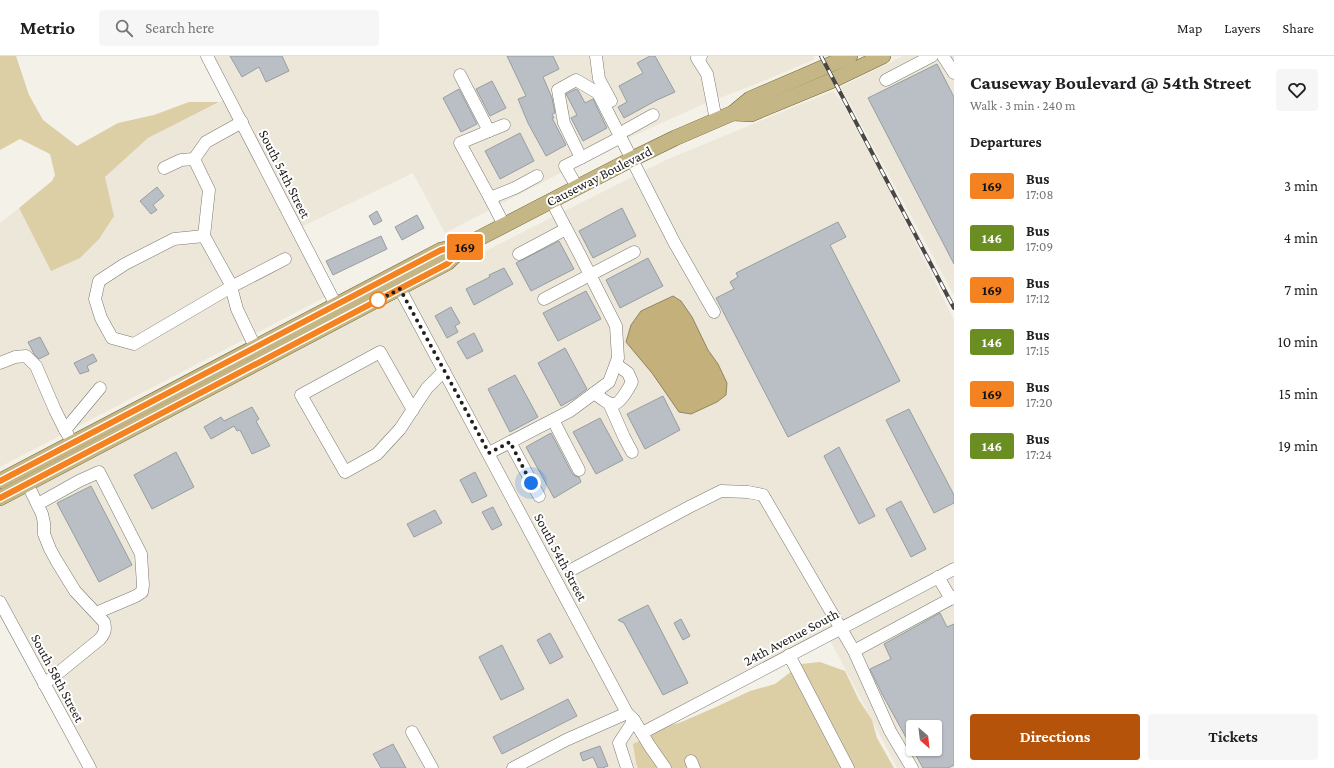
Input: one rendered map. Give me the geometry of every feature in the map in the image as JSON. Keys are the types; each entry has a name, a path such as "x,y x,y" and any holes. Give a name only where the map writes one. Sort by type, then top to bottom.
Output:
{"main road":[{"name":"Causeway Boulevard","path":"0,481 441,250 468,244 636,157 733,113 750,100 850,56"},
{"name":"Causeway Boulevard","path":"733,113 751,114 834,80 883,56"},
{"name":"Causeway Boulevard","path":"0,498 447,264 468,244"},
{"path":"400,289 400,282 403,279 435,262 450,248"},
{"path":"238,374 239,366 243,363 336,312 338,309 336,305"},
{"path":"0,490 122,426 132,412"}],"street":[{"name":"South 54th Street","path":"207,56 336,305"},
{"path":"596,56 599,79 674,242 714,312"},
{"path":"701,56 697,58 707,74 716,120"},
{"path":"886,80 932,56"},
{"path":"943,56 954,73"},
{"path":"460,76 489,131"},
{"path":"581,158 564,123 558,90 576,80 598,93 624,133"},
{"path":"577,187 565,166 653,116"},
{"path":"164,168 181,160 194,158 206,142 242,122"},
{"path":"504,125 460,143 504,225"},
{"path":"194,158 209,190 204,236 231,287 237,309 256,347"},
{"path":"490,198 515,188 537,176"},
{"path":"489,453 570,411 609,382 618,358 616,326 551,200"},
{"path":"519,254 566,229"},
{"path":"204,236 174,239 125,264 99,281 95,299 101,318 112,338 134,344 231,287 285,259"},
{"path":"544,299 634,252"},
{"name":"South 54th Street","path":"400,289 631,716 665,768"},
{"path":"413,410 380,352 301,395 345,472 377,454 400,429 413,410 427,388 444,371"},
{"path":"0,364 15,357 26,356 36,366 72,444"},
{"path":"594,393 609,403 614,404 618,402 626,393 632,382 628,373 616,364"},
{"path":"66,430 100,388"},
{"path":"609,403 632,452"},
{"path":"553,420 579,470"},
{"path":"510,442 538,496"},
{"path":"38,504 98,472 141,554 143,585 142,592 136,596 96,612"},
{"path":"27,483 42,514 44,534 50,549 75,591 96,612 104,622 106,628 104,634 58,674 44,684"},
{"path":"573,568 721,491 748,492 763,495 854,651 890,731 912,768"},
{"name":"24th Avenue South","path":"642,733 954,569"},
{"path":"854,651 952,598 938,577"},
{"name":"South 58th Street","path":"0,602 90,768"},
{"path":"788,655 848,768"},
{"path":"513,768 566,740 631,716"},
{"path":"627,768 619,743 631,716"},
{"path":"412,732 432,768"}],"shaded area":[{"path":"0,56 16,56 29,95 43,120 77,146 118,123 154,115 189,102 219,102 148,138 105,177 114,216 99,239 80,258 51,271 19,208 52,181 55,175 50,154 20,139 0,150"},
{"path":"212,56 813,56 815,59 699,106 620,142 445,233 413,173 301,227"},
{"path":"903,56 954,56 954,295 841,87"},
{"path":"833,91 841,101 879,169 954,320 954,567 646,728 631,712 406,291 668,159"},
{"path":"224,100 327,296 0,467 0,223 19,208 51,271 114,216 105,177 148,138"},
{"path":"397,287 621,709 506,768 94,768 0,592 0,499"},
{"path":"673,296 681,301 692,317 708,350 718,364 727,383 726,395 717,402 691,414 679,412 652,373 626,342 631,325 641,311"},
{"path":"954,572 954,768 897,768 829,638"},
{"path":"820,662 845,671 859,700 872,720 877,738 894,768 638,768 633,744 666,726 679,723 750,691 775,684 801,664"},
{"path":"627,716 669,768 524,768"}],"building":[{"path":"230,56 282,56 289,71 266,82 259,67 242,77"},
{"path":"507,56 553,56 559,69 543,77 552,98 555,113 552,114 554,118 552,118 566,145 546,156 528,123 518,99 526,96"},
{"path":"650,56 655,56 675,92 624,118 618,107 627,102 619,86 643,73 637,63"},
{"path":"937,64 954,97 954,264 868,98"},
{"path":"492,81 506,108 490,116 476,89"},
{"path":"459,89 477,124 461,132 443,98"},
{"path":"576,89 585,103 593,99 607,128 583,141 571,118 577,115 566,94"},
{"path":"520,133 534,161 500,179 485,151"},
{"path":"157,187 164,196 153,205 157,210 151,214 140,201"},
{"path":"622,208 636,236 593,258 579,231"},
{"path":"377,211 382,221 374,225 369,216"},
{"path":"417,215 424,228 402,240 395,227"},
{"path":"838,222 846,237 830,245 900,381 788,437 716,298 734,289 730,282 738,277 736,273"},
{"path":"381,236 387,249 333,275 326,261"},
{"path":"559,241 574,269 531,291 516,263"},
{"path":"648,258 663,286 620,308 606,280"},
{"path":"504,268 513,284 474,305 466,289"},
{"path":"586,291 601,319 558,341 543,313"},
{"path":"451,307 460,323 455,326 458,332 447,338 435,316"},
{"path":"474,333 483,351 467,359 457,342"},
{"path":"40,337 49,354 39,359 34,354 28,342"},
{"path":"565,348 587,389 561,406 538,363"},
{"path":"93,354 97,361 87,366 89,371 80,374 74,363"},
{"path":"515,375 538,417 510,432 488,389"},
{"path":"663,396 680,430 645,449 627,414"},
{"path":"252,407 259,419 256,421 270,446 252,454 240,430 237,431 234,426 211,439 204,427 221,417 224,421"},
{"path":"909,409 954,495 954,503 934,513 886,420"},
{"path":"600,418 623,460 596,474 573,432"},
{"path":"551,433 572,473 579,477 581,482 554,498 526,447"},
{"path":"839,447 875,516 859,524 824,456"},
{"path":"176,452 194,487 152,509 134,475"},
{"path":"475,472 487,496 472,503 460,480"},
{"path":"91,486 132,565 99,582 57,503"},
{"path":"901,501 926,549 911,557 886,509"},
{"path":"493,507 502,525 492,530 482,512"},
{"path":"435,510 442,523 414,537 407,524"},
{"path":"648,605 688,683 663,695 624,623 618,620"},
{"path":"940,613 947,627 954,624 954,765 948,768 923,768 916,756 942,756 942,720 906,720 906,737 870,669 891,659 884,644"},
{"path":"681,619 690,636 683,640 674,623"},
{"path":"550,633 563,657 550,664 537,640"},
{"path":"502,645 524,689 501,700 479,657"},
{"path":"568,699 577,716 502,754 493,737"},
{"path":"393,744 406,768 381,768 373,754"},
{"path":"600,746 608,766 598,768 593,757 583,761 580,753"}],"railway":[{"path":"821,56 954,308"}],"bus line":[{"name":"169","path":"0,481 441,250 468,244 447,264 0,498"}],"route":[{"path":"378,300 373,303 400,289 489,453 510,442 531,483"}]}
